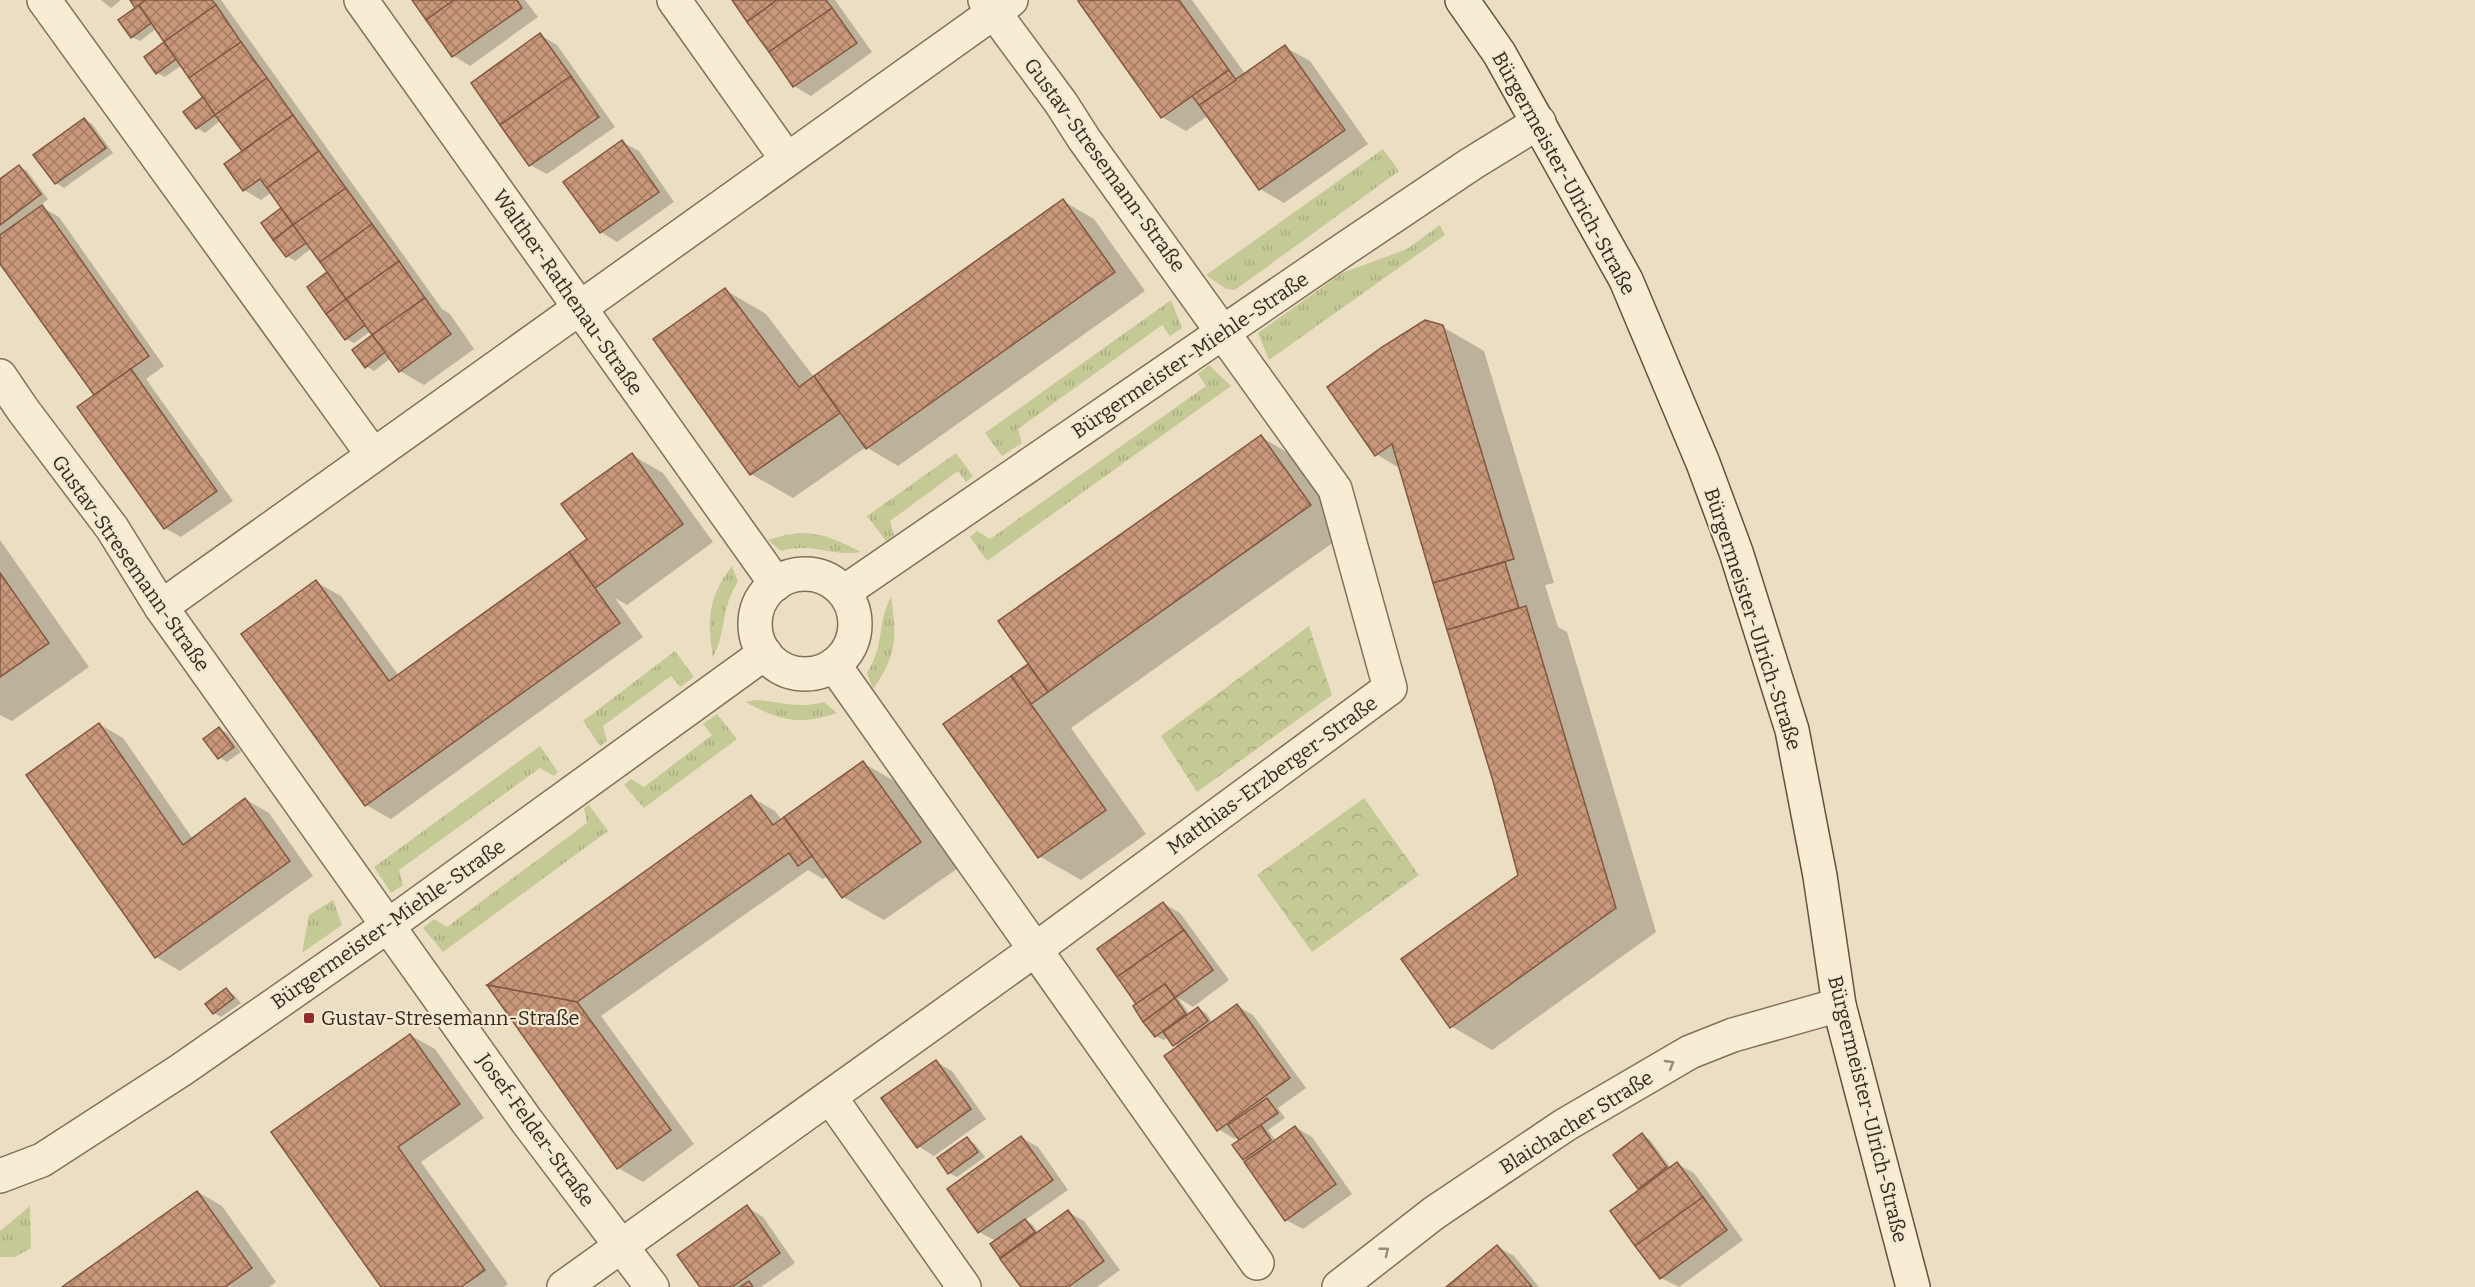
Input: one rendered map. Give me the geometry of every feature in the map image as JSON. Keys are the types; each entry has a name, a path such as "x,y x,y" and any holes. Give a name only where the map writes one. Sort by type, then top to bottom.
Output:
{"street":[{"path":"44,0 373,455"},
{"name":"Walther-Rathenau-Straße","path":"361,0 776,584"},
{"path":"674,0 786,158"},
{"name":"Bürgermeister-Ulrich-Straße","path":"1462,0 1499,52 1626,280 1703,463 1736,552 1792,730 1821,876 1839,1005 1913,1287"},
{"path":"161,607 579,308 997,4"},
{"name":"Gustav-Stresemann-Straße","path":"997,4 1084,139 1223,332"},
{"name":"Bürgermeister-Miehle-Straße","path":"844,592 1471,164 1539,122"},
{"name":"Matthias-Erzberger-Straße","path":"622,1246 1036,949 1390,688 1335,489 1223,332"},
{"name":"Gustav-Stresemann-Straße","path":"0,376 30,420 112,528 161,607 388,925"},
{"path":"799,574 811,574 834,583 844,592 854,613 854,636 850,648 834,665 810,674 797,673 774,663 765,653 756,633 757,610 768,591 776,584 799,574"},
{"name":"Bürgermeister-Miehle-Straße","path":"0,1176 42,1160 182,1070 388,925 765,653"},
{"path":"834,665 1257,1263"},
{"name":"Josef-Felder-Straße","path":"388,925 526,1120 652,1287"},
{"name":"Blaichacher Straße","path":"1339,1287 1434,1213 1565,1125 1690,1052 1733,1035 1839,1005"},
{"path":"830,1097 964,1287"},
{"path":"564,1287 622,1246"}],"green space":[{"path":"1383,149 1399,171 1235,290 1226,289 1206,275"},
{"path":"1440,225 1445,235 1269,360 1258,333 1342,273 1407,249"},
{"path":"1171,300 1182,328 1170,336 1162,325 1018,429 1022,443 1002,456 985,433"},
{"path":"1209,365 1231,386 987,561 970,537 977,531 990,539 1206,386 1198,374"},
{"path":"956,453 973,476 966,482 958,471 890,521 894,535 886,541 867,516"},
{"path":"800,533 831,538 861,552 840,553 803,548 781,551 768,540"},
{"path":"732,566 738,582 728,601 720,638 713,657 710,631 711,609 718,588"},
{"path":"891,597 894,624 893,646 887,666 873,689 867,673 873,663 884,615"},
{"path":"1309,626 1332,695 1197,792 1161,736"},
{"path":"675,651 694,677 680,687 671,676 603,726 607,741 600,746 583,721"},
{"path":"756,700 798,705 824,702 837,713 811,719 790,719 768,713 745,702"},
{"path":"717,714 737,739 644,808 624,785 631,779 644,787 712,735 703,724"},
{"path":"540,746 558,772 554,776 540,768 399,870 403,885 391,893 374,867"},
{"path":"1364,798 1419,875 1312,952 1257,875"},
{"path":"589,805 608,831 443,952 423,928 434,919 447,927 587,823 584,808"},
{"path":"333,900 342,925 302,953 309,915"},
{"path":"30,1206 31,1248 15,1257 0,1257 0,1231"}],"building":[{"path":"130,0 146,0 135,8"},
{"path":"146,0 212,0 216,5 164,42 139,5"},
{"path":"412,0 454,0 426,20"},
{"path":"454,0 517,0 522,8 452,57 426,20"},
{"path":"732,0 777,0 747,22"},
{"path":"777,0 826,0 832,8 769,52 747,22"},
{"path":"1179,0 1229,70 1161,118 1078,1"},
{"path":"139,5 151,23 131,38 118,20"},
{"path":"216,5 241,42 189,78 164,42"},
{"path":"832,8 857,43 793,87 769,52"},
{"path":"540,33 571,76 500,125 471,83"},
{"path":"164,42 176,59 156,74 144,57"},
{"path":"241,42 267,78 215,115 189,78"},
{"path":"1285,45 1345,130 1259,190 1199,105"},
{"path":"1229,70 1236,80 1199,105 1192,96"},
{"path":"571,76 599,117 529,166 500,125"},
{"path":"267,78 293,115 242,151 215,115"},
{"path":"203,97 215,115 196,129 183,112"},
{"path":"293,115 319,151 267,188 260,179 243,191 224,164"},
{"path":"84,118 106,148 55,184 33,155"},
{"path":"622,140 659,192 600,233 563,182"},
{"path":"319,151 346,188 293,225 267,188"},
{"path":"19,165 41,194 0,225 0,179"},
{"path":"346,188 372,224 320,262 293,225"},
{"path":"1063,199 1115,272 866,449 814,376"},
{"path":"42,205 149,356 94,395 0,264 0,235"},
{"path":"281,208 293,225 273,240 261,223"},
{"path":"372,224 399,261 346,299 320,262"},
{"path":"293,225 306,243 286,257 273,240"},
{"path":"399,261 425,298 372,335 346,299"},
{"path":"327,272 346,299 326,314 307,287"},
{"path":"725,288 799,387 814,376 840,413 750,475 653,339"},
{"path":"425,298 451,334 399,372 372,335"},
{"path":"346,299 365,325 345,340 326,314"},
{"path":"1425,320 1443,325 1514,559 1433,583 1392,444 1375,456 1327,387 1382,347"},
{"path":"372,335 385,352 365,368 352,350"},
{"path":"131,369 217,491 164,529 77,407"},
{"path":"1261,435 1311,505 1048,692 998,621"},
{"path":"632,453 683,524 595,588 569,552 587,539 561,504"},
{"path":"569,552 620,623 365,806 241,634 316,580 389,681"},
{"path":"1505,562 1519,608 1447,630 1433,583"},
{"path":"0,573 49,643 0,677"},
{"path":"1526,606 1616,908 1450,1028 1401,959 1518,875 1493,781 1447,630"},
{"path":"1028,664 1048,692 1031,704 1011,676"},
{"path":"1011,676 1106,810 1038,858 943,724"},
{"path":"99,723 183,845 245,798 290,861 155,958 26,775"},
{"path":"219,727 234,747 218,759 203,739"},
{"path":"863,761 921,842 842,898 784,817"},
{"path":"751,795 773,825 784,817 812,856 798,866 789,853 577,1002 487,985"},
{"path":"1163,902 1184,930 1117,977 1097,949"},
{"path":"1184,930 1213,970 1175,998 1165,984 1136,1004 1117,977"},
{"path":"1165,984 1175,998 1143,1022 1133,1006"},
{"path":"487,985 577,1002 671,1130 617,1169"},
{"path":"226,988 234,998 213,1014 205,1004"},
{"path":"1175,998 1186,1014 1155,1037 1143,1022"},
{"path":"1237,1004 1290,1078 1217,1131 1164,1056"},
{"path":"1198,1007 1208,1021 1173,1046 1163,1032"},
{"path":"410,1034 460,1104 398,1147 485,1270 461,1287 381,1287 271,1132"},
{"path":"936,1060 971,1109 917,1148 881,1098"},
{"path":"1267,1098 1278,1113 1239,1140 1228,1125"},
{"path":"1261,1125 1271,1140 1243,1160 1232,1145"},
{"path":"1295,1126 1336,1184 1285,1221 1244,1162"},
{"path":"1642,1133 1667,1167 1638,1189 1613,1155"},
{"path":"1021,1136 1053,1180 978,1233 947,1189"},
{"path":"967,1137 978,1152 948,1174 937,1158"},
{"path":"1677,1162 1703,1197 1635,1246 1610,1211"},
{"path":"197,1191 252,1268 225,1287 62,1287"},
{"path":"1703,1197 1727,1230 1660,1279 1635,1246"},
{"path":"747,1205 780,1253 732,1287 700,1287 677,1255"},
{"path":"1068,1210 1104,1261 1068,1287 1021,1287 1000,1259"},
{"path":"1025,1219 1035,1232 1000,1258 990,1244"},
{"path":"1497,1245 1532,1287 1446,1287"},
{"path":"749,1281 753,1287 740,1287"}],"place":[{"name":"Gustav-Stresemann-Straße","path":"309,1018"}]}
